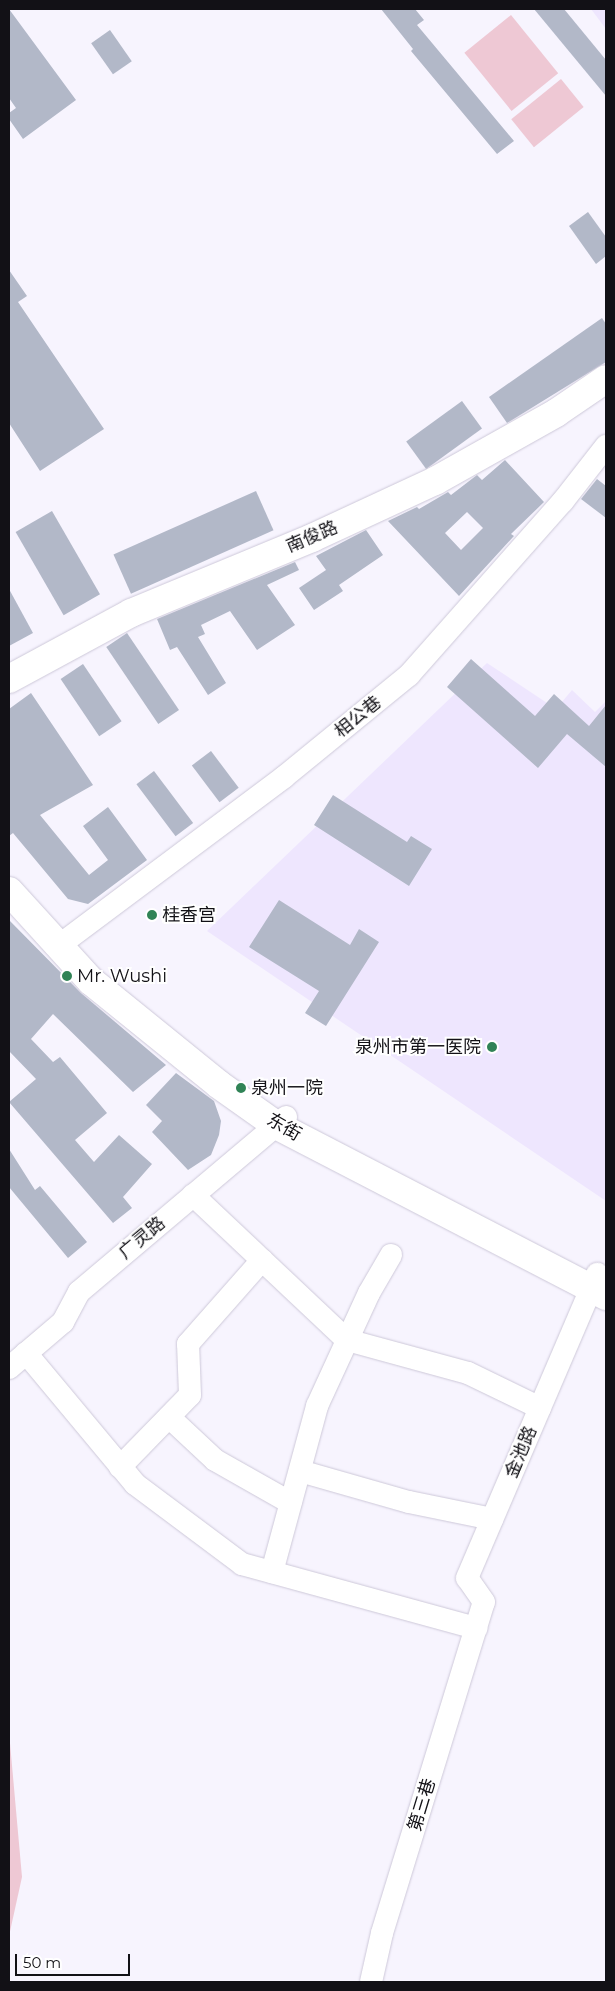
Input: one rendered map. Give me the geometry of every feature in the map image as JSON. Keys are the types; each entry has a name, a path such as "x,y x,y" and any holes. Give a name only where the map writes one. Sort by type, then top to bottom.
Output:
{"main road":[{"name":"南俊路","path":"9,679 130,613 312,538 435,481 556,413 606,379"},
{"name":"东街","path":"9,876 65,941 203,1063 281,1121"},
{"name":"东街","path":"9,891 91,981 218,1084 281,1121 315,1136 600,1284"}],"street":[{"name":"相公巷","path":"65,941 284,777 409,675 563,501 606,446"},
{"name":"广灵路","path":"9,1368 63,1322 79,1292 281,1121"},
{"path":"194,1195 347,1340 468,1373 540,1408"},
{"path":"272,1572 317,1406 369,1292 391,1255"},
{"path":"120,1466 190,1396 188,1344 262,1260"},
{"name":"金池路","path":"476,1628 484,1602 467,1578 540,1408 600,1284"},
{"path":"26,1353 135,1484 207,1540 242,1564 476,1628"},
{"path":"169,1417 215,1460 291,1503"},
{"path":"300,1471 408,1502 492,1520"},
{"name":"第三巷","path":"371,1982 382,1933 476,1628"}],"shaded area":[{"path":"591,9 606,9 606,29"},
{"path":"511,15 558,73 512,111 464,53"},
{"path":"561,79 584,107 534,147 511,119"},
{"name":"泉州市第一医院","path":"487,663 556,709 572,690 595,712 606,701 606,1201 207,931"},
{"path":"9,1732 22,1877 9,1936"}],"building":[{"path":"9,9 76,100 23,139 9,119 9,113 16,108 9,98"},
{"path":"381,9 415,9 424,20 417,25 514,141 497,154 411,51 413,49"},
{"path":"534,9 564,9 606,60 606,96"},
{"path":"110,30 132,61 113,74 91,43"},
{"path":"588,212 606,237 606,256 596,264 569,226"},
{"path":"9,270 27,296 18,302 104,429 40,471 9,423"},
{"path":"602,318 606,324 606,362 507,423 489,397"},
{"path":"462,401 482,429 426,469 406,442"},
{"path":"505,460 544,502 511,534 514,536 459,596 388,521 417,507 419,509 448,492 451,495 477,475 482,480","holes":["467,512 483,528 461,550 445,533"]},
{"path":"597,479 606,486 606,518 581,499"},
{"path":"256,491 273,530 131,594 113,554"},
{"path":"52,511 100,594 64,615 16,532"},
{"path":"366,530 383,555 339,585 343,591 314,610 299,588 326,570 316,556"},
{"path":"295,562 299,570 267,585 295,625 257,650 230,611 201,625 205,634 198,637 226,683 208,695 177,647 170,650 157,619"},
{"path":"9,589 33,633 9,646"},
{"path":"127,633 179,710 158,724 106,647"},
{"path":"471,659 535,716 554,694 589,726 606,705 606,767 567,734 538,768 447,687"},
{"path":"83,664 122,721 99,736 61,679"},
{"path":"31,693 93,785 40,815 89,875 108,860 83,826 108,807 147,860 88,904 68,899 13,833 9,836 9,709"},
{"path":"211,751 239,788 220,802 192,765"},
{"path":"154,771 193,823 176,836 136,784"},
{"path":"333,795 407,842 411,836 432,849 409,886 314,825"},
{"path":"279,900 350,945 359,929 379,942 326,1026 305,1013 319,991 249,947"},
{"path":"9,920 81,993 166,1065 133,1092 53,1014 31,1039 53,1062 60,1057 107,1113 75,1140 94,1162 119,1135 152,1164 123,1197 132,1208 113,1223 9,1102 36,1079 9,1051"},
{"path":"176,1073 214,1101 221,1121 219,1135 211,1155 188,1170 152,1132 162,1121 146,1105"},
{"path":"9,1149 35,1190 40,1186 87,1242 68,1258 9,1187"}],"place":[{"name":"桂香宫","path":"152,915"},
{"name":"Mr. Wushi","path":"67,976"},
{"name":"泉州市第一医院","path":"492,1047"},
{"name":"泉州一院","path":"241,1088"}]}
